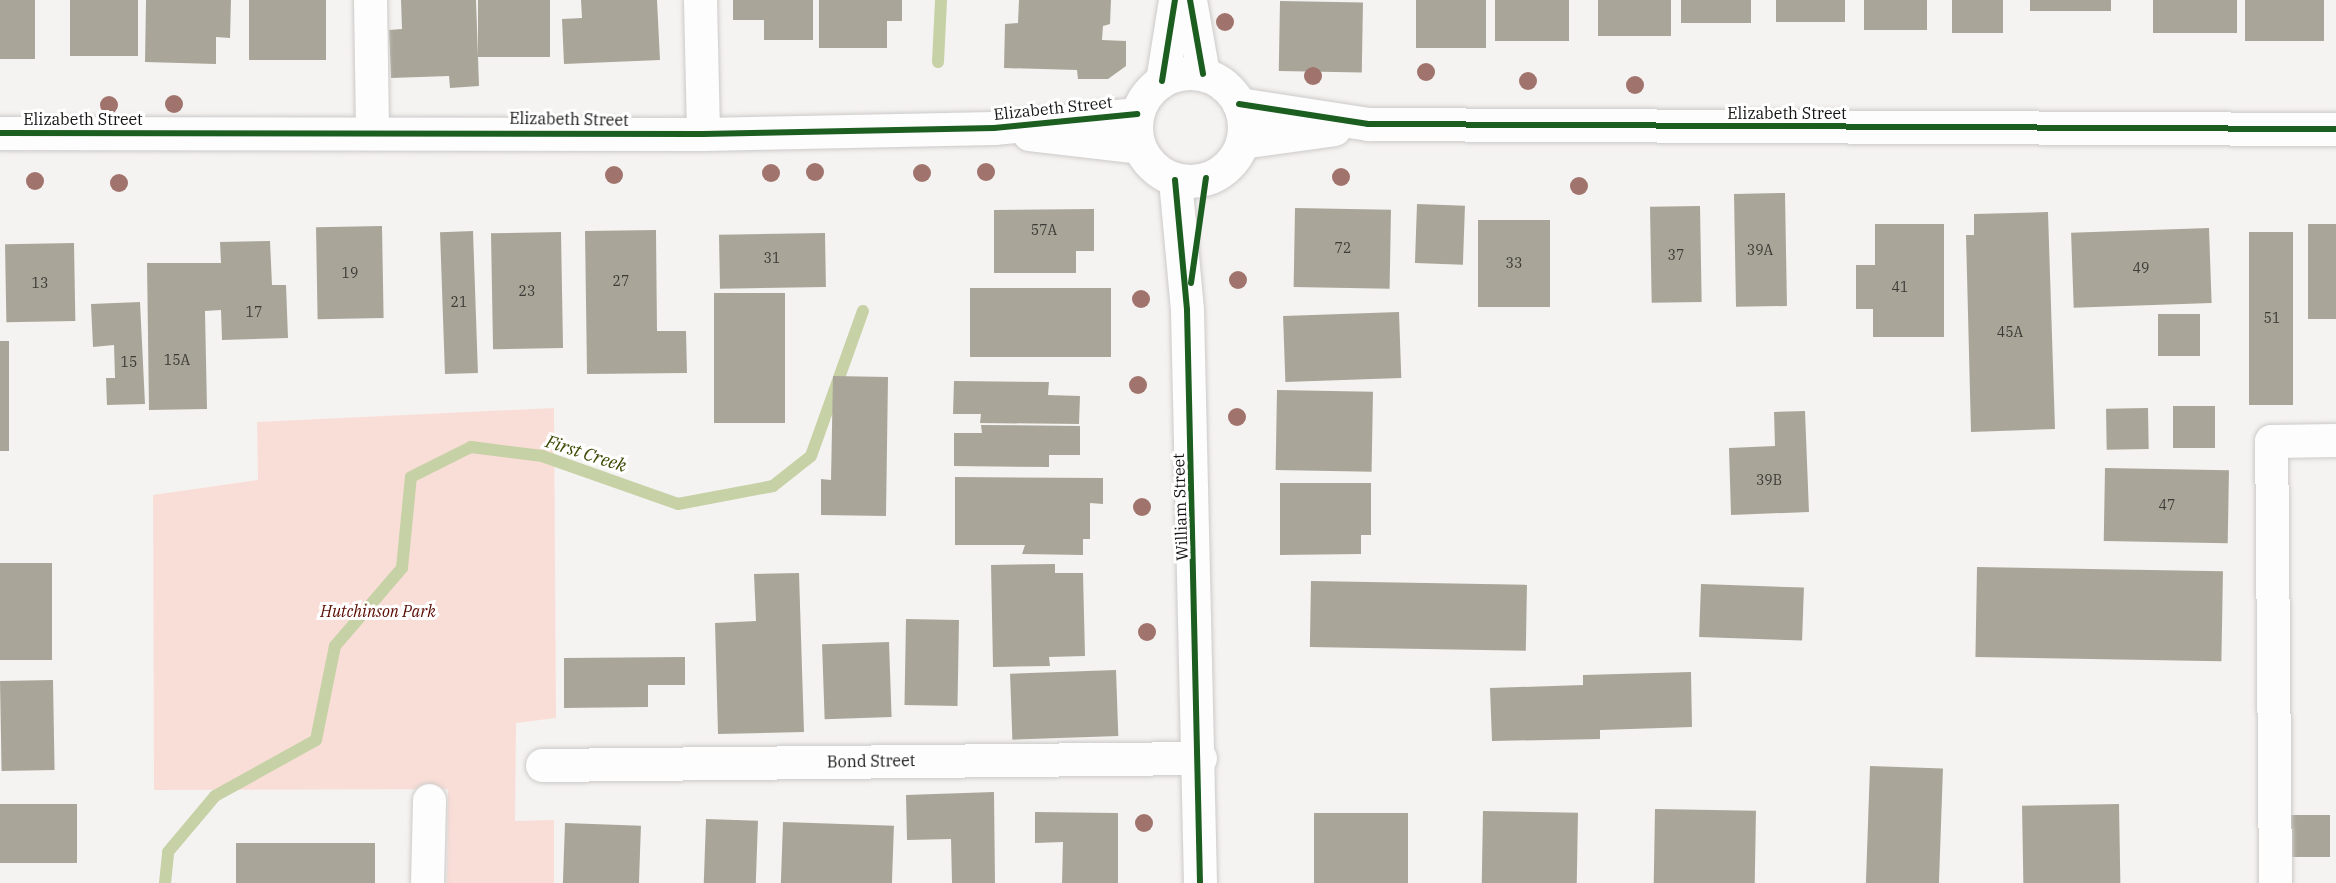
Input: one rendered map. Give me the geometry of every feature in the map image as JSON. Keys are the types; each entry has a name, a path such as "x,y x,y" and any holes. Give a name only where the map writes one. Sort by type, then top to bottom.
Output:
{"street":[{"path":"370,0 372,131"},
{"path":"700,0 703,134"},
{"path":"1162,81 1175,0"},
{"path":"1190,0 1203,74"},
{"path":"1182,73 1203,74 1230,89 1239,104 1242,142 1227,167 1190,179 1155,169 1139,147 1137,114 1143,99 1162,81 1182,73"},
{"name":"Elizabeth Street","path":"1239,104 1368,124"},
{"name":"Elizabeth Street","path":"0,133 372,131 703,134 994,128 1137,114"},
{"name":"Elizabeth Street","path":"1242,142 1368,124 2336,129"},
{"name":"Elizabeth Street","path":"994,128 1139,147"},
{"name":"William Street","path":"1190,179 1187,310 1200,758 1200,883"},
{"path":"2276,883 2271,441 2336,440"},
{"name":"Bond Street","path":"542,765 1200,758"},
{"path":"427,883 429,800"}],"green space":[{"name":"Hutchinson Park","path":"554,408 556,718 516,723 515,821 554,820 554,883 447,883 448,789 154,790 153,495 258,480 257,422"}],"building":[{"path":"0,0 35,0 35,59 0,59"},
{"path":"70,0 138,0 138,56 70,56"},
{"path":"146,0 231,0 230,38 216,37 216,64 145,62"},
{"path":"249,0 326,0 326,60 249,60"},
{"path":"401,0 476,0 479,86 450,88 449,76 391,78 389,30 402,29"},
{"path":"478,0 550,0 550,57 478,57"},
{"path":"581,0 657,0 660,60 564,64 562,19 582,18"},
{"path":"733,0 813,0 813,40 764,40 764,20 733,20"},
{"path":"819,0 902,0 902,21 887,21 887,48 819,48"},
{"path":"1019,0 1111,0 1110,24 1103,26 1102,40 1126,41 1126,66 1108,79 1078,79 1077,70 1004,68 1005,24 1018,23"},
{"path":"1416,0 1486,0 1486,48 1416,48"},
{"path":"1495,0 1569,0 1569,41 1495,41"},
{"path":"1598,0 1671,0 1671,36 1598,36"},
{"path":"1681,0 1751,0 1751,23 1681,23"},
{"path":"1776,0 1845,0 1845,22 1776,22"},
{"path":"1864,0 1927,0 1927,30 1864,30"},
{"path":"1952,0 2003,0 2003,33 1952,33"},
{"path":"2030,0 2111,0 2111,11 2030,11"},
{"path":"2153,0 2237,0 2237,33 2153,33"},
{"path":"2245,0 2324,0 2324,41 2245,41"},
{"path":"1280,1 1363,2 1362,72 1279,71"},
{"path":"1785,193 1787,306 1736,307 1734,194"},
{"path":"1417,204 1465,206 1463,265 1415,263"},
{"path":"1700,206 1702,302 1652,303 1650,207"},
{"path":"1295,208 1391,210 1390,289 1294,287"},
{"path":"1094,209 1094,251 1076,251 1076,273 994,273 994,210"},
{"path":"2048,212 2055,429 1971,432 1966,235 1974,235 1974,214"},
{"path":"1478,220 1550,220 1550,307 1478,307"},
{"path":"1875,224 1944,224 1944,337 1873,337 1873,309 1856,309 1856,265 1875,265"},
{"path":"2308,224 2336,224 2336,319 2308,319"},
{"path":"382,226 384,318 318,319 316,227"},
{"path":"2209,228 2212,303 2074,308 2071,233"},
{"path":"656,230 657,331 686,331 687,373 587,374 585,231"},
{"path":"473,231 478,373 445,374 440,232"},
{"path":"561,232 563,348 493,349 491,233"},
{"path":"2249,232 2293,232 2293,405 2249,405"},
{"path":"825,233 826,287 720,289 719,235"},
{"path":"270,241 272,285 286,285 288,338 222,340 221,310 205,311 207,409 149,410 147,263 221,263 220,242"},
{"path":"74,243 75,321 6,322 5,244"},
{"path":"970,288 1111,288 1111,357 970,357"},
{"path":"714,293 785,293 785,423 714,423"},
{"path":"140,302 145,404 107,405 106,378 115,378 114,345 93,347 91,304"},
{"path":"1399,312 1401,378 1285,382 1283,316"},
{"path":"2158,314 2200,314 2200,356 2158,356"},
{"path":"0,341 9,341 9,451 0,451"},
{"path":"833,376 888,377 886,516 821,515 821,479 831,480"},
{"path":"954,381 1049,382 1048,395 1080,396 1079,424 980,423 981,414 953,414"},
{"path":"1277,390 1373,392 1372,472 1276,470"},
{"path":"2173,406 2215,406 2215,448 2173,448"},
{"path":"2148,408 2149,449 2107,450 2106,409"},
{"path":"1805,411 1809,512 1731,515 1729,448 1775,446 1774,412"},
{"path":"981,425 1080,426 1080,455 1049,455 1049,467 954,466 954,433 982,433"},
{"path":"2105,468 2229,470 2228,543 2104,541"},
{"path":"955,477 1103,478 1103,504 1090,503 1090,539 1083,539 1083,555 1022,554 1025,545 955,545"},
{"path":"1280,483 1371,483 1371,535 1361,535 1361,554 1280,555"},
{"path":"0,563 52,563 52,660 0,660"},
{"path":"1055,564 1055,573 1083,573 1085,656 1049,657 1050,666 993,667 991,565"},
{"path":"1977,567 2223,571 2221,661 1975,657"},
{"path":"799,573 804,732 718,734 715,623 756,621 754,574"},
{"path":"1311,581 1527,585 1526,651 1310,647"},
{"path":"1701,584 1804,588 1802,641 1699,637"},
{"path":"906,619 959,620 957,706 904,705"},
{"path":"889,642 892,717 825,719 822,644"},
{"path":"685,657 685,685 648,685 648,707 564,708 564,658"},
{"path":"1116,670 1118,736 1012,740 1010,674"},
{"path":"1691,672 1692,727 1600,730 1600,739 1492,741 1490,688 1583,685 1583,675"},
{"path":"53,680 55,770 2,771 0,681"},
{"path":"1870,766 1943,769 1939,883 1866,883"},
{"path":"994,792 995,883 952,883 951,839 907,840 906,795"},
{"path":"0,804 77,804 77,863 0,863"},
{"path":"2119,804 2120,883 2023,883 2022,806"},
{"path":"1655,809 1756,811 1755,883 1654,883"},
{"path":"1483,811 1578,813 1577,883 1482,883"},
{"path":"1035,812 1118,813 1118,883 1062,883 1063,842 1035,843"},
{"path":"1314,813 1408,813 1408,883 1314,883"},
{"path":"2288,815 2330,815 2330,857 2288,857"},
{"path":"706,819 758,821 756,883 704,883"},
{"path":"783,822 894,826 892,883 781,883"},
{"path":"565,823 641,826 639,883 563,883"},
{"path":"236,843 375,843 375,883 236,883"}],"waterway":[{"name":"First Creek","path":"938,62 941,0"},
{"name":"First Creek","path":"165,883 168,852 215,796 316,740 335,646 402,568 411,477 471,447 542,456 678,504 773,486 811,456 863,311"}],"cycle path":[{"path":"1162,81 1175,0"},
{"path":"1190,0 1203,74"},
{"path":"1239,104 1368,124 2336,129"},
{"path":"0,133 703,134 994,128 1137,114"},
{"path":"1191,283 1206,178"},
{"path":"1175,180 1187,310 1200,883"}]}
